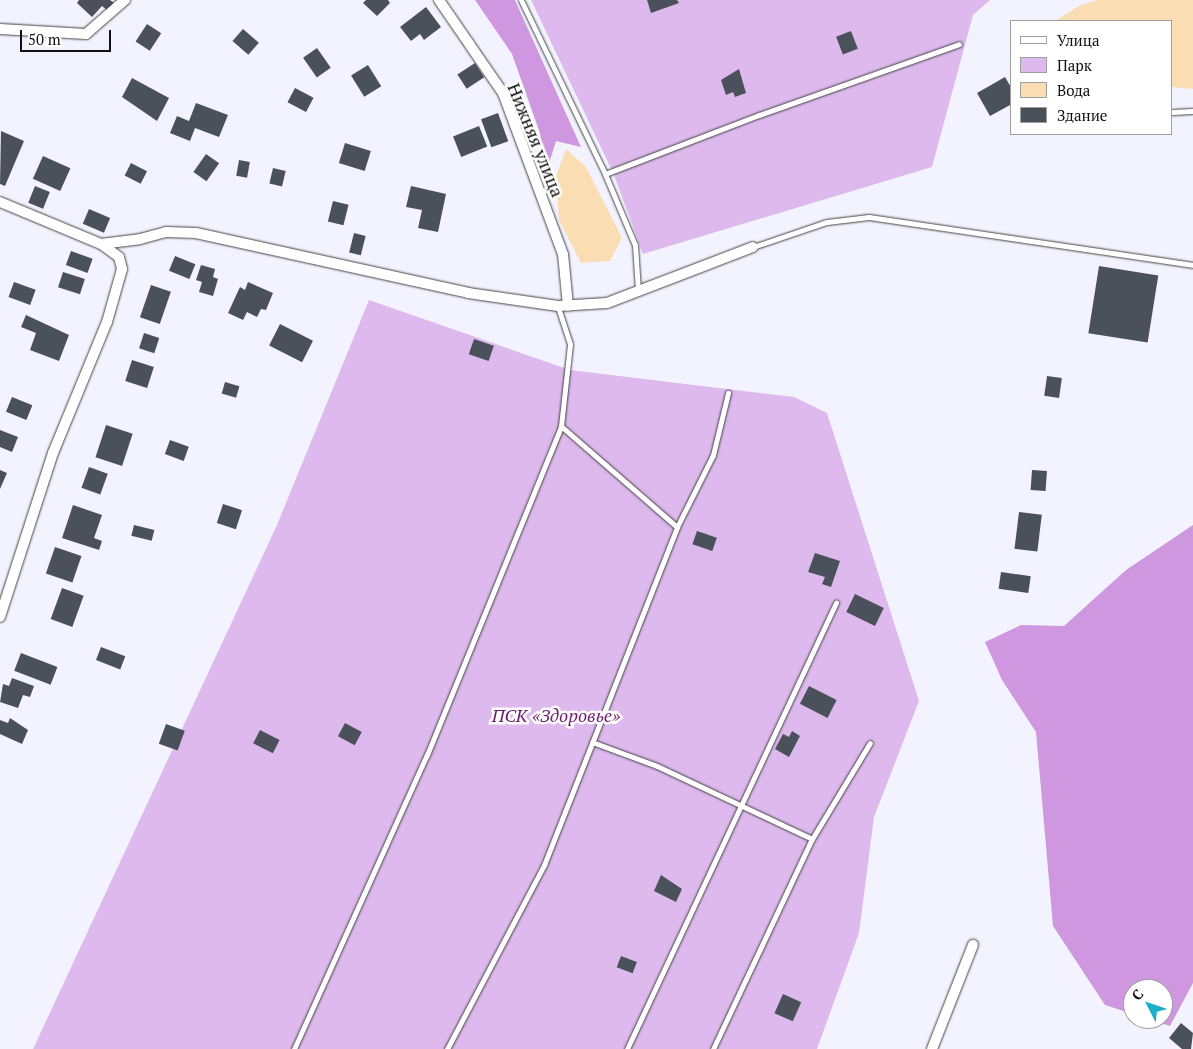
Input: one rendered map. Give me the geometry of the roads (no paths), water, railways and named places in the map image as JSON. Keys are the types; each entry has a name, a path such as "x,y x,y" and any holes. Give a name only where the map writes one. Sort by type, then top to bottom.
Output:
{"street":[{"path":"0,29 86,34 125,0"},
{"name":"Нижняя улица","path":"439,0 503,93 563,254 563,306"},
{"path":"0,202 101,244 119,257 122,269 107,322 53,453 0,617"},
{"path":"101,244 140,240 166,232 196,232 468,293 563,306 607,303 753,247"},
{"path":"932,1049 974,944"}],"lane":[{"path":"521,0 605,174 635,245 638,290"},
{"path":"605,174 758,115 959,44"},
{"path":"1173,112 1193,111"},
{"path":"753,247 827,222 869,217 1193,265"},
{"path":"294,1049 427,755 561,426 570,344 563,306"},
{"path":"447,1049 544,864 677,527 714,455 728,393"},
{"path":"561,426 677,527"},
{"path":"627,1049 836,602"},
{"path":"592,742 741,804 812,839"},
{"path":"712,1049 812,839 870,743"}],"water":[{"path":"1097,0 1193,0 1193,89 1173,87 1173,20 1057,20 1079,6"},
{"path":"566,149 586,167 622,238 610,261 581,263 559,220 556,176"}],"park label":[{"name":"ПСК «Здоровье»","path":"556,715"}]}
